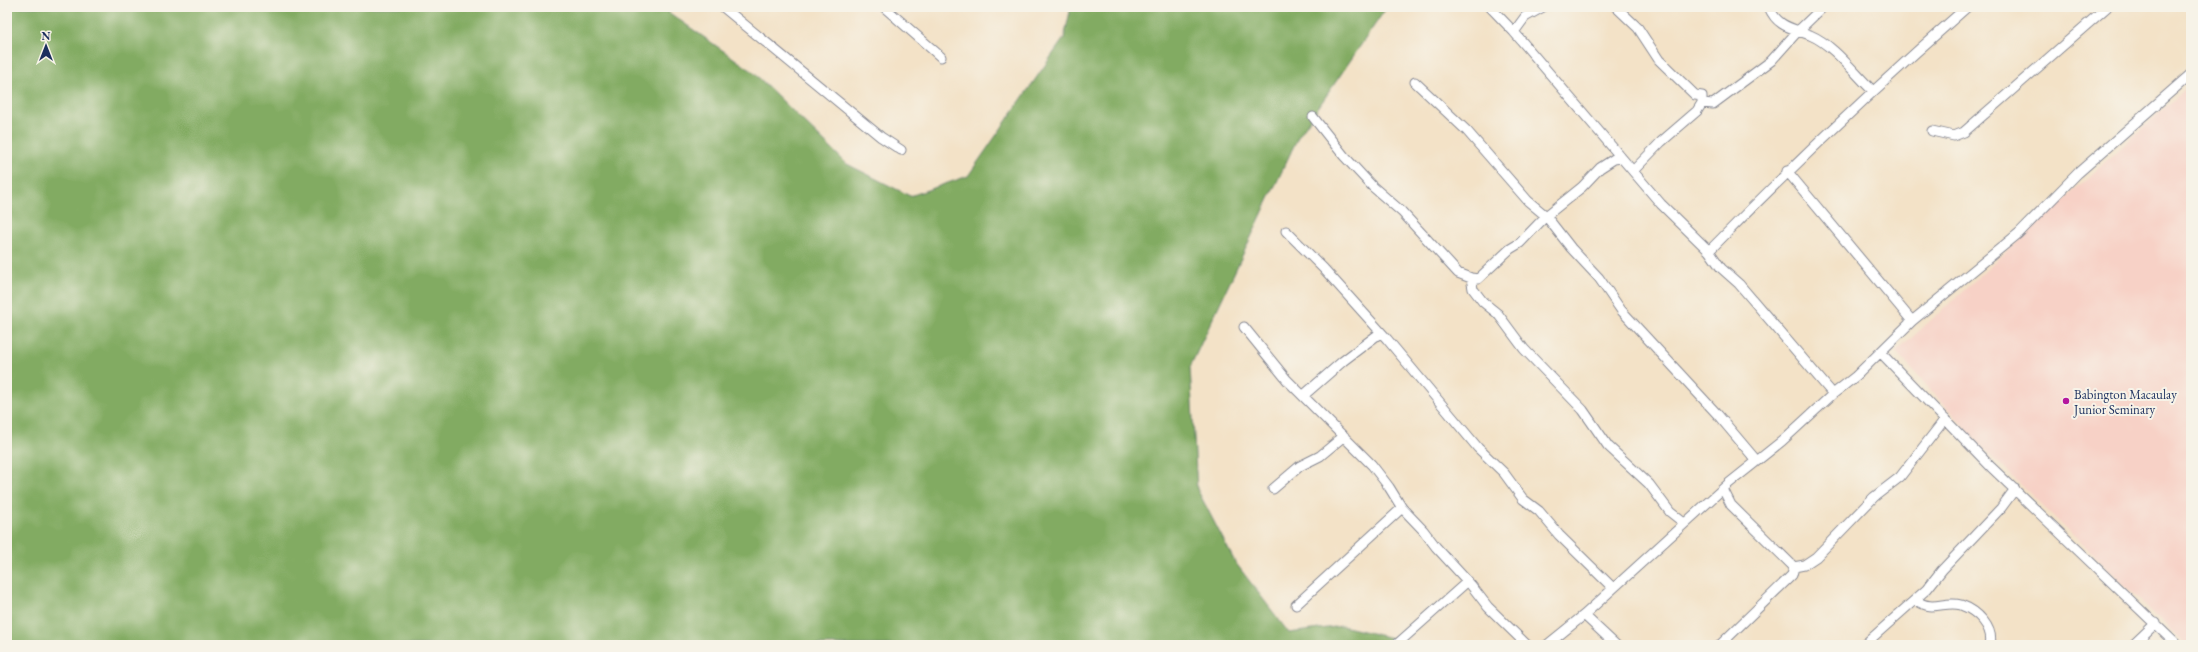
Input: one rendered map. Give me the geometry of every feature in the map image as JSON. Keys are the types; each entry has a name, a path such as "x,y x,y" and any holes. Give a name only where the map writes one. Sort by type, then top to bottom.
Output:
{"street":[{"path":"723,7 882,137 901,150"},
{"path":"884,7 941,57"},
{"path":"1490,7 1514,32 1661,204 1709,251 1721,268 1739,284 1833,394"},
{"path":"1514,32 1525,17 1543,7"},
{"path":"1616,7 1638,28 1659,60 1695,95 1702,96 1702,103 1697,111 1661,142 1633,171"},
{"path":"1769,7 1776,21 1797,32 1810,35 1831,49 1873,91"},
{"path":"1702,103 1713,104 1771,61 1797,32 1823,7"},
{"path":"1709,251 1787,171 1873,91 1967,7"},
{"path":"1932,131 1954,136 1964,132 2107,7"},
{"path":"1547,645 1584,615 1684,523 1756,460 1782,441 1833,394 1881,353 1912,321 2019,233 2078,173 2191,74"},
{"path":"1415,82 1467,131 1528,201 1546,216 1571,248 1600,278 1621,310 1702,397 1756,460"},
{"path":"1313,117 1344,156 1372,186 1402,212 1458,273 1478,279 1510,249 1520,243 1546,216 1582,188 1607,163 1621,158"},
{"path":"1787,171 1912,321"},
{"path":"1286,232 1324,269 1380,333 1388,339 1478,448 1504,473 1523,499 1539,511 1559,534 1613,588"},
{"path":"1471,278 1473,290 1483,302 1498,314 1524,349 1583,410 1608,446 1649,484 1670,512 1684,523"},
{"path":"1244,327 1288,380 1344,436 1389,487 1402,508 1468,581 1488,607 1527,645"},
{"path":"1304,395 1343,361 1380,333"},
{"path":"1881,353 1991,467 2016,489 2177,645"},
{"path":"1794,567 1804,565 1816,557 1874,497 1900,477 1945,418"},
{"path":"1273,489 1300,466 1320,456 1344,436"},
{"path":"1723,489 1731,505 1794,567"},
{"path":"1864,645 1916,600 1962,548 2002,508 2016,489"},
{"path":"1296,605 1402,508"},
{"path":"1720,645 1792,575 1794,567"},
{"path":"1396,645 1468,581"},
{"path":"1916,600 1929,607 1954,604 1962,605 1977,615 1989,628 1992,638 1990,645"},
{"path":"1584,615 1616,645"},
{"path":"2133,645 2156,623"}],"shaded area":[{"name":"Babington Macaulay Junior Seminary","path":"2191,84 2191,645 2186,645 1986,451 1896,352"}],"green space":[{"path":"7,7 661,7 752,71 847,164 910,196 968,176 1064,38 1071,7 1387,7 1298,137 1190,367 1197,489 1235,562 1289,633 1342,626 1392,638 1396,645 7,645"}],"place":[{"name":"Babington Macaulay Junior Seminary","path":"2066,401"}]}
